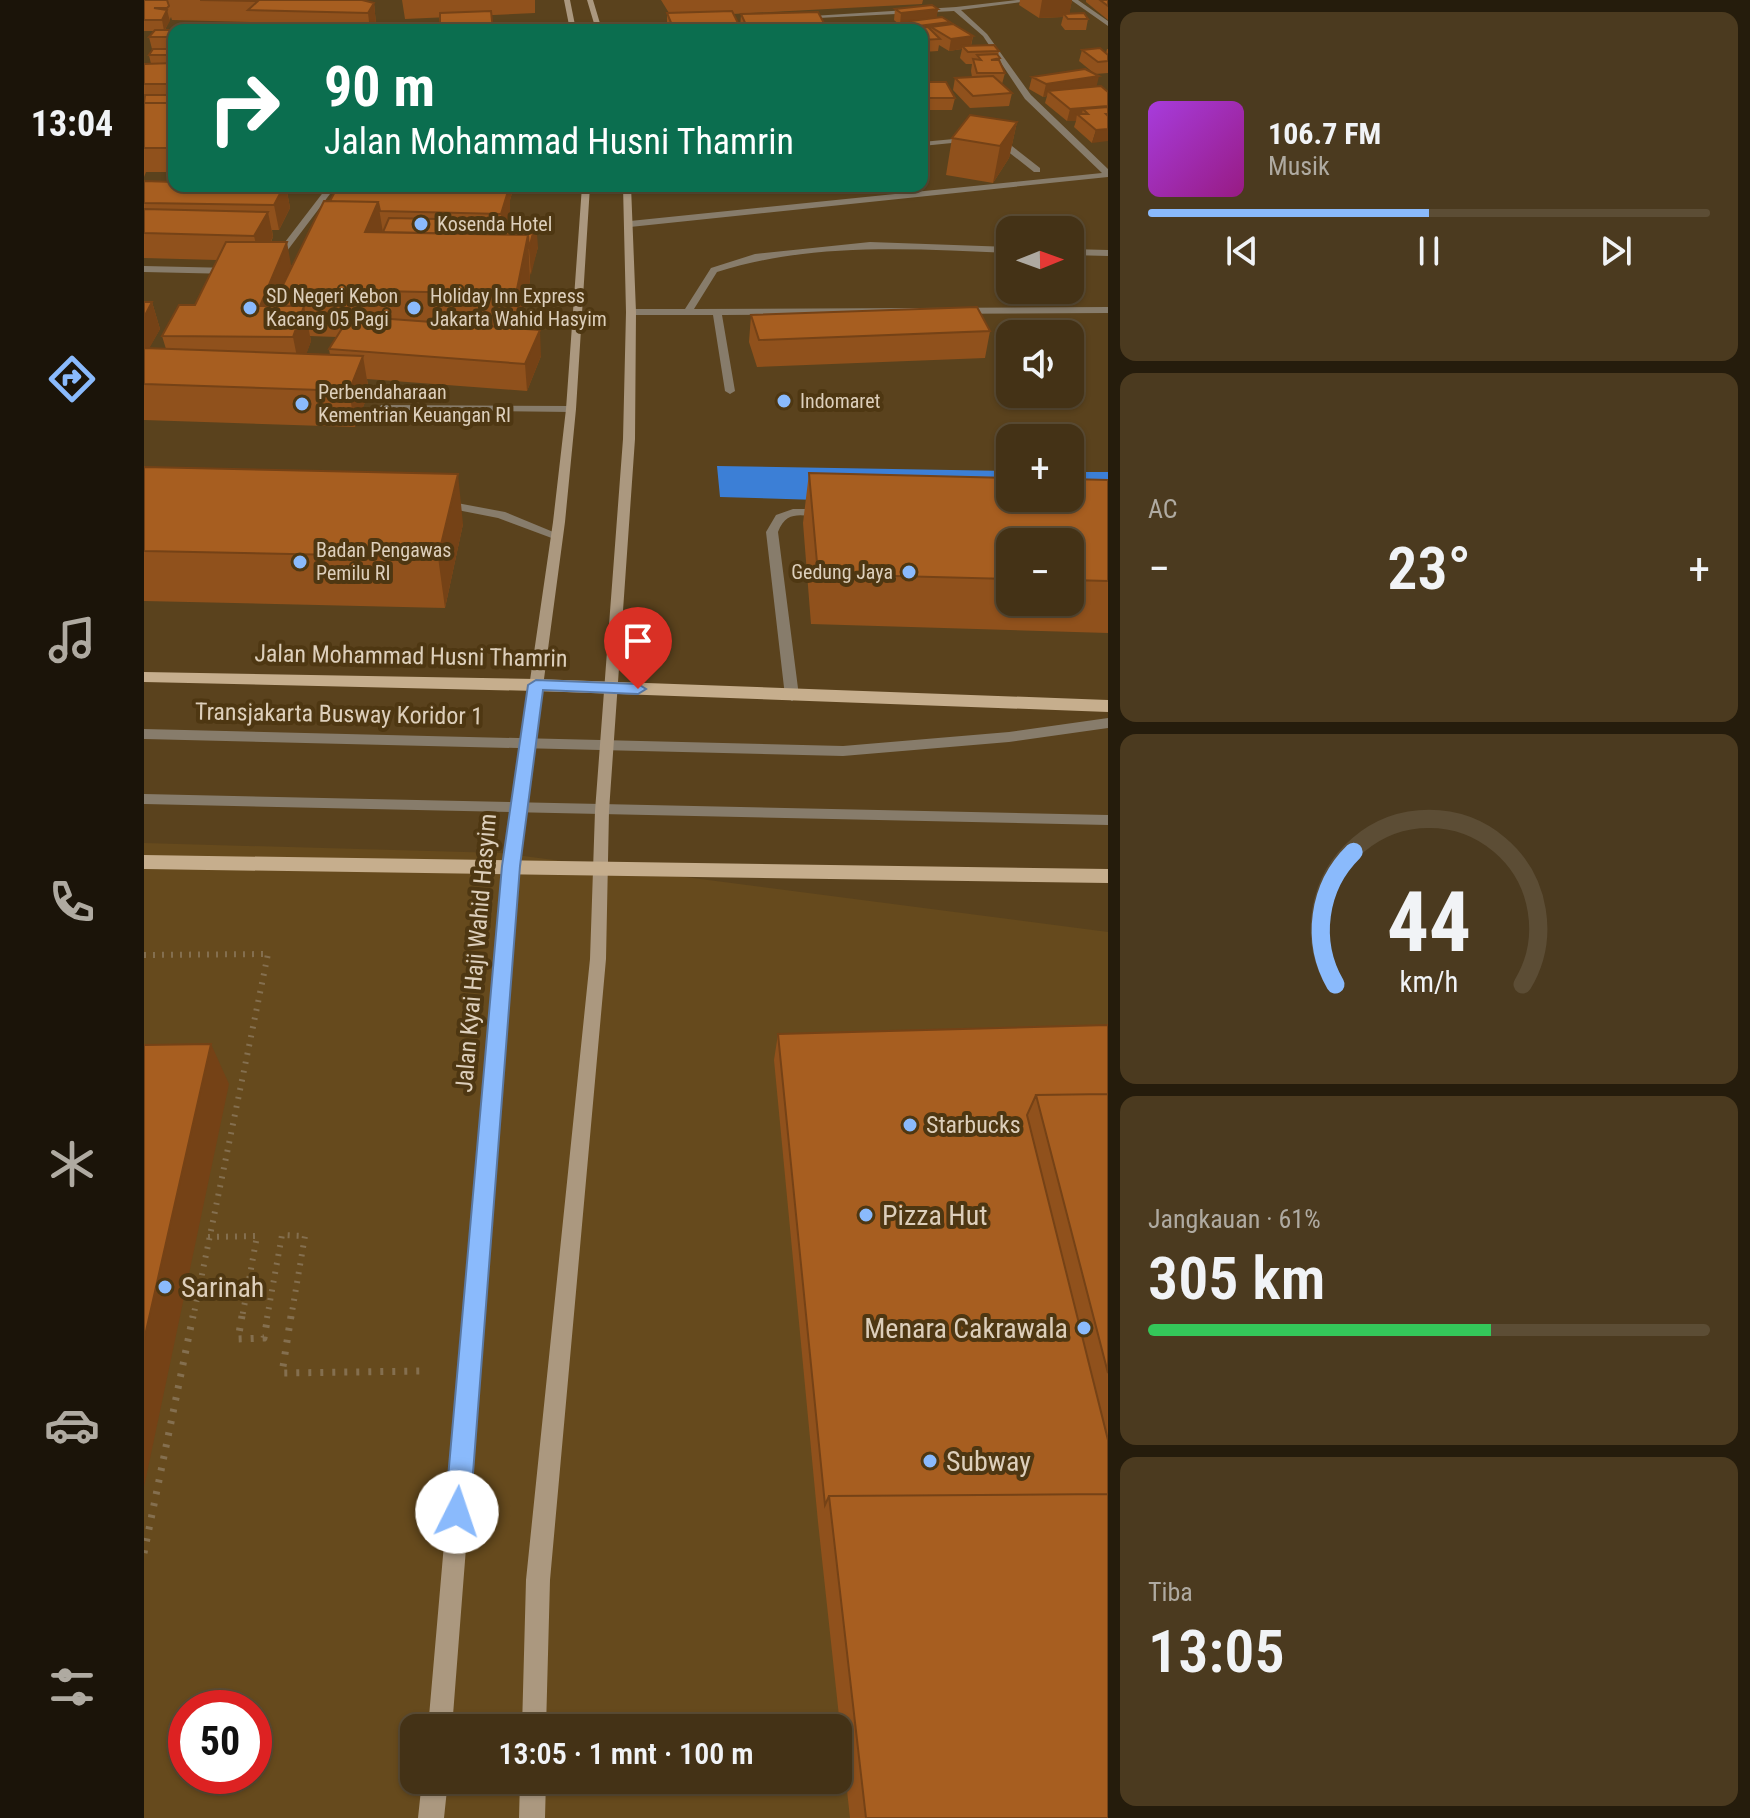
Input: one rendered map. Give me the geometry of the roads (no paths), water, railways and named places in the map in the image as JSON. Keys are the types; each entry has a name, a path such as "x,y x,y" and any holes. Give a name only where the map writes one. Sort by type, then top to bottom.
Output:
{"main road":[{"path":"567,0 571,24"},
{"path":"590,0 597,24"},
{"name":"Jalan Kyai Haji Wahid Hasyim","path":"441,1714 511,866 559,522 571,409 586,192"},
{"path":"534,1714 538,1580 598,959 602,811 629,439 631,312 627,192"},
{"name":"Jalan Mohammad Husni Thamrin","path":"144,677 536,685 1108,706"},
{"path":"144,862 1108,876"},
{"path":"431,1818 434,1794"},
{"path":"532,1818 533,1794"}],"street":[{"path":"977,0 984,6"},
{"path":"785,18 956,9 1033,0"},
{"path":"1074,0 1108,24"},
{"path":"956,9 985,35 1028,97 1108,175"},
{"path":"676,24 691,23"},
{"path":"928,143 999,137 1037,170"},
{"path":"630,224 1108,175"},
{"path":"269,270 328,192"},
{"path":"688,311 714,270 755,257 870,245 996,250"},
{"path":"1084,252 1108,253"},
{"path":"144,269 245,271"},
{"path":"631,312 1044,303 1108,310"},
{"path":"717,311 730,391"},
{"path":"385,407 571,409"},
{"path":"431,503 501,515 557,536"},
{"path":"792,696 772,532 774,521 784,514 847,513"},
{"name":"Transjakarta Busway Koridor 1","path":"144,734 843,751 984,740 1108,723"},
{"path":"144,799 1108,820"}],"water":[{"path":"717,466 996,471 996,506 720,497"},
{"path":"1084,472 1108,472 1108,509 1084,508"}],"place":[{"name":"Kosenda Hotel","path":"421,224"},
{"name":"SD Negeri Kebon Kacang 05 Pagi","path":"250,308"},
{"name":"Holiday Inn Express Jakarta Wahid Hasyim","path":"414,308"},
{"name":"Indomaret","path":"784,401"},
{"name":"Perbendaharaan Kementrian Keuangan RI","path":"302,404"},
{"name":"Badan Pengawas Pemilu RI","path":"300,562"},
{"name":"Gedung Jaya","path":"909,572"},
{"name":"Starbucks","path":"910,1125"},
{"name":"Pizza Hut","path":"866,1215"},
{"name":"Sarinah","path":"165,1287"},
{"name":"Menara Cakrawala","path":"1084,1328"},
{"name":"Subway","path":"930,1461"}]}
